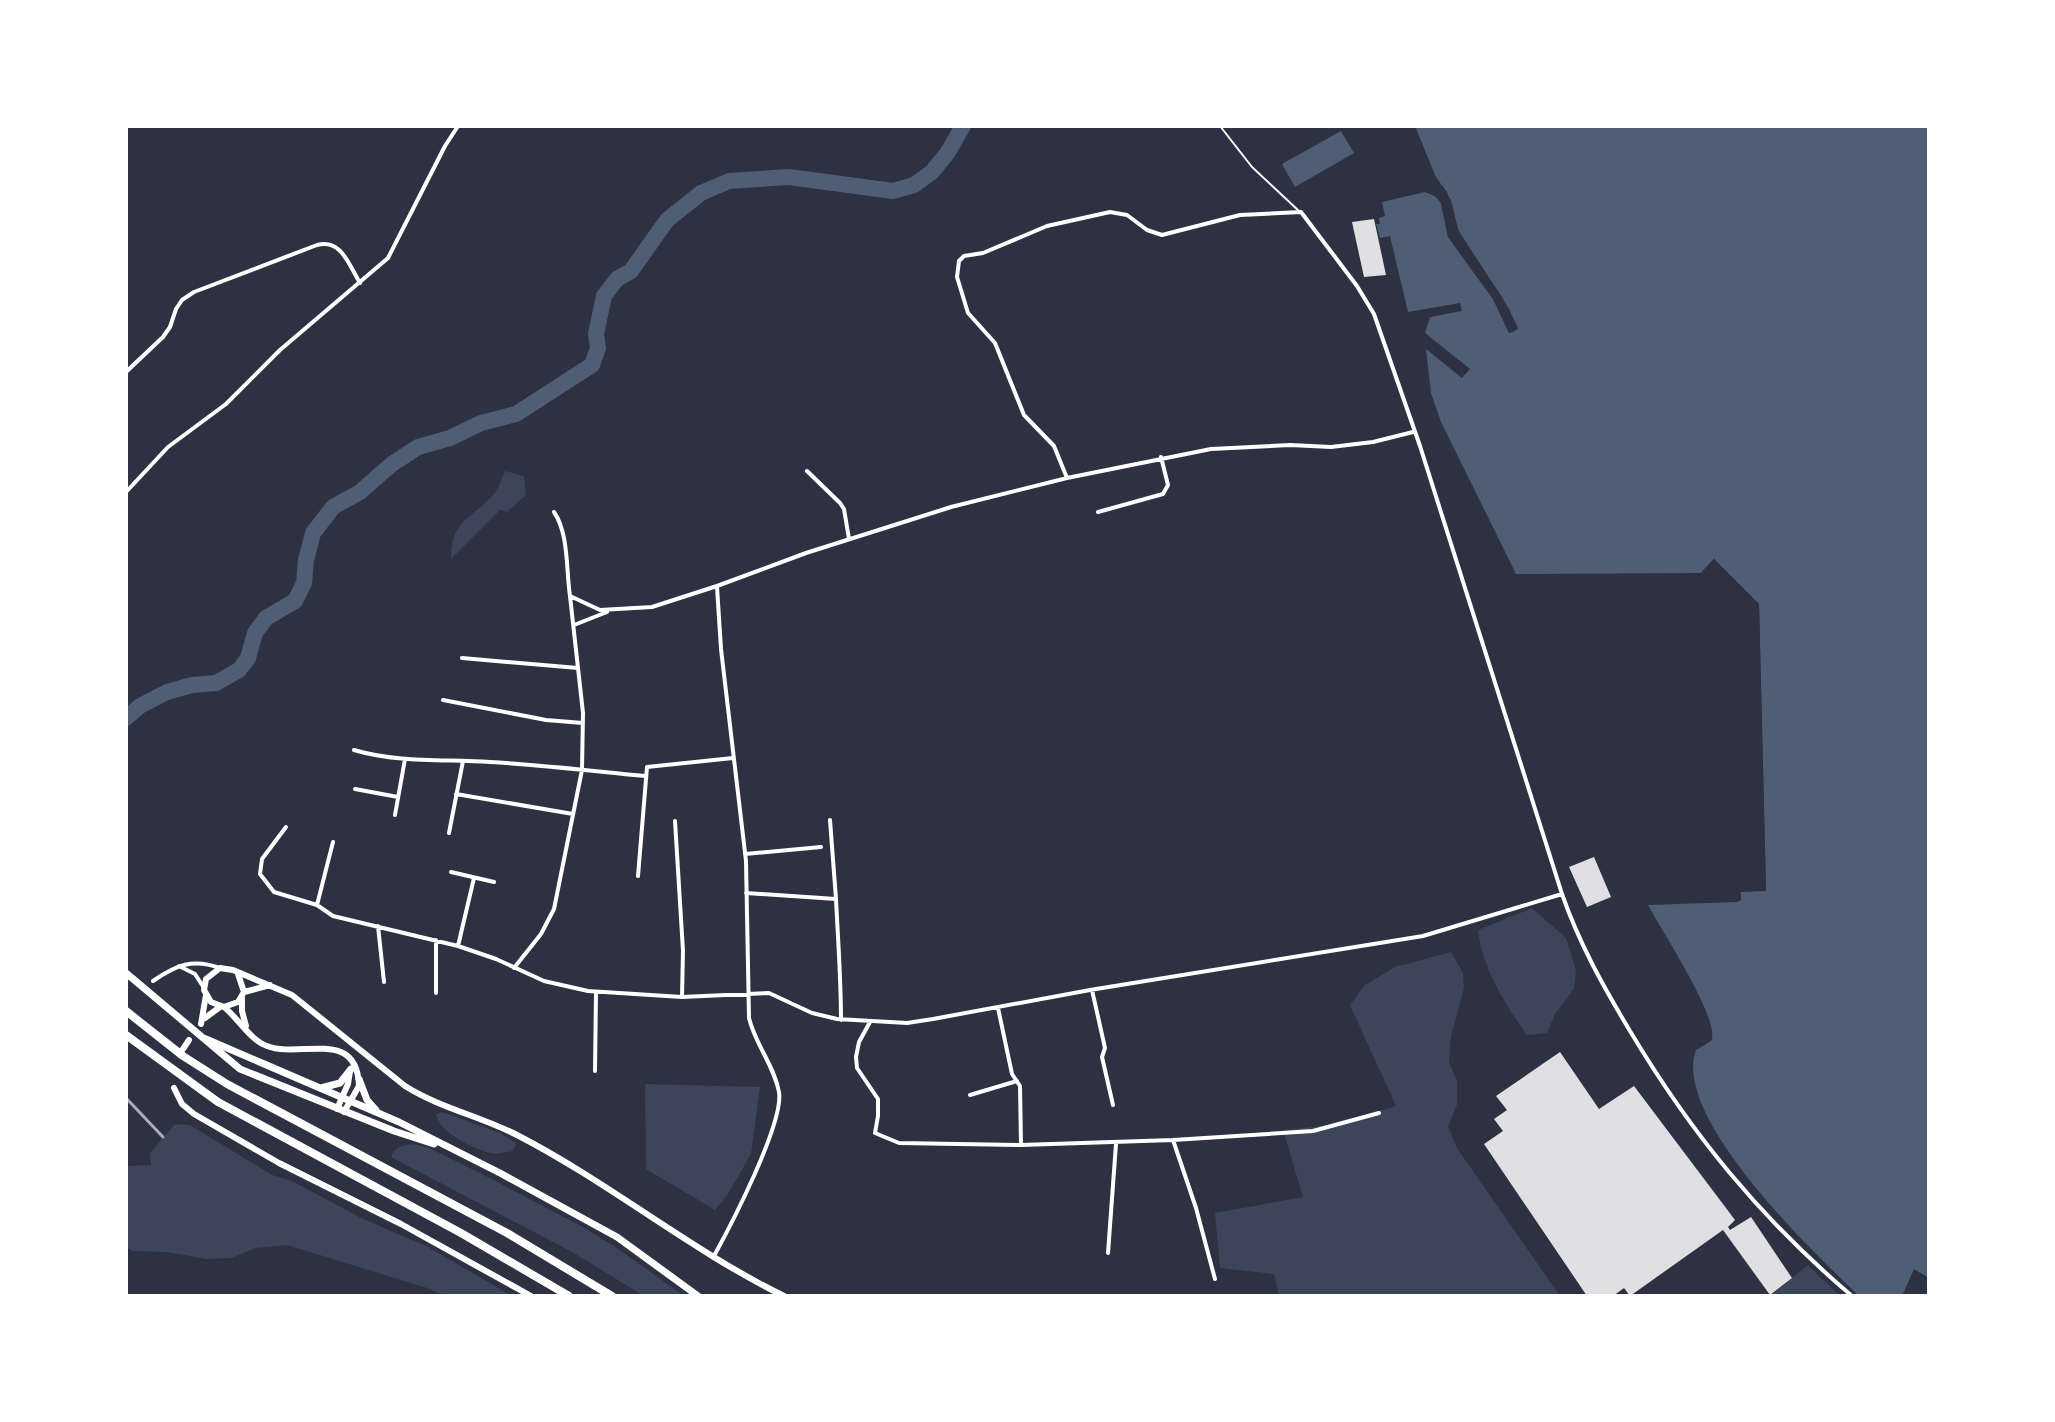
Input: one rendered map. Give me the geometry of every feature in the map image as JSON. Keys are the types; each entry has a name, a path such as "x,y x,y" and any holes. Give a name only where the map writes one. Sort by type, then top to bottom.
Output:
{"highway":[{"path":"126,1011 183,1056 227,1084 507,1233 612,1296"},
{"path":"126,1035 218,1102 461,1233 569,1296"}],"main road":[{"path":"248,1029 242,1011 243,994 242,979 233,970 220,968 210,974 201,1024 210,1013 233,1005 243,994 270,985"},
{"path":"126,973 240,1069 340,1110 453,1150"},
{"path":"238,974 270,985 306,1005 413,1091 440,1106 517,1135 631,1203 713,1258 784,1296"},
{"path":"205,992 211,1002 222,1007 268,1047 336,1049 350,1059 367,1100 381,1114"},
{"path":"206,1039 381,1114 453,1150 617,1237 698,1296"},
{"path":"183,1049 189,1040"},
{"path":"340,1110 351,1069 350,1059"},
{"path":"316,1088 333,1087 351,1069"},
{"path":"340,1110 351,1102 359,1079"},
{"path":"174,1088 182,1104 207,1122 531,1296"}],"street":[{"path":"126,492 168,447 226,404 280,350 392,253 440,155 458,126"},
{"path":"1067,478 1054,446 1024,415 995,343 968,313 957,277 959,261 964,256 983,253 1047,226 1110,212 1127,215 1147,230 1162,235 1242,215 1301,212 1357,286 1374,314 1420,446 1562,894 1599,979 1661,1082 1699,1136 1749,1197 1852,1296"},
{"path":"126,372 163,337 182,300 194,292 317,245 326,242 338,247 360,283"},
{"path":"573,625 609,612 652,607 951,507 1067,478 1161,457 1223,448 1331,447 1373,442 1413,432"},
{"path":"1098,512 1163,494 1168,485 1161,457"},
{"path":"807,471 844,509 849,539"},
{"path":"514,968 552,914 582,770 583,723 565,541 554,512"},
{"path":"713,1258 776,1122 779,1103 775,1077 750,1023 745,854 717,586"},
{"path":"570,596 590,608 609,612"},
{"path":"462,658 578,668"},
{"path":"443,700 546,720 583,723"},
{"path":"354,750 378,757 645,776"},
{"path":"638,876 648,766 733,758"},
{"path":"395,815 405,759"},
{"path":"449,833 463,761"},
{"path":"355,789 398,797"},
{"path":"456,794 573,814"},
{"path":"830,820 841,963 841,1020"},
{"path":"675,821 682,910 682,997"},
{"path":"286,827 262,859 260,874 274,892 317,905 333,916 458,946 544,981 596,993 682,997 758,992 777,994 812,1013 841,1020 870,1022 907,1023 1423,936 1562,894"},
{"path":"317,905 333,842"},
{"path":"745,854 821,847"},
{"path":"451,872 494,882"},
{"path":"458,946 474,878"},
{"path":"746,893 836,899"},
{"path":"378,926 384,982"},
{"path":"436,940 436,993"},
{"path":"153,981 177,966 199,963 220,968"},
{"path":"177,966 195,974 205,992"},
{"path":"1092,990 1113,1105"},
{"path":"595,1071 596,993"},
{"path":"998,1008 1012,1074 1020,1086 1021,1145"},
{"path":"870,1022 859,1042 857,1068 878,1099 875,1133 899,1143 1021,1145 1173,1140 1313,1131 1379,1113"},
{"path":"970,1095 1017,1081"},
{"path":"1173,1140 1215,1279"},
{"path":"1108,1253 1116,1143"}],"lane":[{"path":"1220,126 1252,167 1301,212"}],"shaded area":[{"path":"1415,126 1929,126 1929,1278 1914,1269 1902,1296 1859,1296 1781,1217 1725,1146 1705,1111 1694,1078 1696,1050 1711,1041 1712,1031 1707,1015 1688,974 1648,905 1737,902 1741,900 1741,892 1766,890 1759,604 1714,559 1701,573 1516,574 1441,422 1431,393 1426,349 1462,378 1470,369 1425,333 1430,317 1462,311 1460,303 1408,312 1390,236 1380,238 1376,224 1380,224 1379,218 1385,216 1382,202 1425,192 1437,197 1448,237 1493,299 1509,332 1518,329 1502,297 1459,233 1451,200 1435,175"},
{"path":"1341,131 1354,153 1295,187 1282,164"},
{"path":"505,471 524,476 526,495 507,512 500,510 451,559 458,528 495,493"},
{"path":"1532,908 1566,938 1576,970 1574,989 1555,1014 1547,1033 1527,1035 1489,972 1478,930"},
{"path":"1451,952 1463,973 1464,988 1451,1037 1449,1062 1457,1081 1457,1105 1448,1126 1457,1148 1560,1296 1279,1296 1274,1274 1220,1268 1215,1213 1303,1197 1283,1130 1332,1125 1396,1106 1350,1005 1365,985 1395,967"},
{"path":"645,1084 760,1087 751,1154 715,1210 646,1169"},
{"path":"442,1112 500,1133 516,1143 513,1151 494,1154 459,1140 439,1121 436,1114"},
{"path":"175,1124 190,1125 272,1175 292,1181 361,1218 426,1246 512,1296 446,1296 287,1245 255,1248 232,1258 207,1259 167,1252 132,1251 126,1247 126,1166 151,1165 150,1153"},
{"path":"414,1144 482,1174 581,1226 684,1296 644,1296 572,1252 391,1157 400,1147"},
{"path":"1808,1265 1840,1296 1770,1296"}],"pier":[{"path":"1437,185 1442,185 1447,192 1457,228 1509,309 1518,328 1513,332 1509,333 1493,299 1448,237 1441,203 1433,194 1425,192 1434,190 1442,197 1451,235 1497,297 1513,327 1499,299 1455,235 1447,201"},
{"path":"1714,559 1759,604 1766,891 1741,892 1741,888 1762,887 1755,605 1714,565 1703,576 1697,577"}],"building":[{"path":"1374,219 1386,275 1364,277 1352,222"},
{"path":"1594,857 1611,897 1587,907 1569,867"},
{"path":"1560,1052 1599,1109 1634,1086 1735,1220 1728,1227 1730,1230 1751,1217 1792,1278 1770,1295 1723,1230 1630,1296 1624,1288 1613,1296 1587,1296 1484,1144 1503,1131 1494,1119 1507,1110 1496,1096"}],"waterway":[{"path":"126,718 140,706 167,692 216,683 239,670 248,658 255,633 266,618 295,601 304,583 313,533 333,507 360,492 392,464 418,447 450,438 481,423 516,414 592,365 598,348 596,334 604,296 617,279 631,271 667,220 701,193 729,181 789,177 893,191 914,185 932,172 963,126"}],"railway":[{"path":"126,1098 163,1137"}]}
